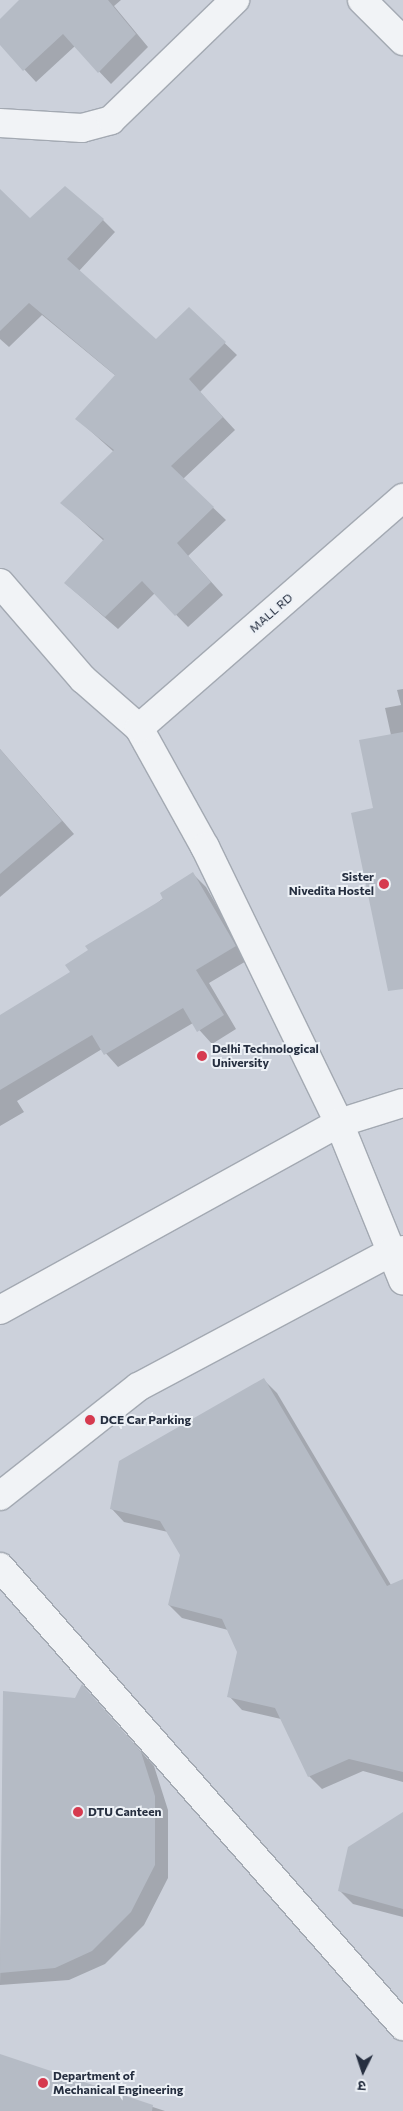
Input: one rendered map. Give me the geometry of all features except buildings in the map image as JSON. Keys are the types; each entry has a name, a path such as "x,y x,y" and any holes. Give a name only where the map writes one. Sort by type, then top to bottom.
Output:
{"lane":[{"path":"0,123 82,128 111,120 236,0"},
{"path":"362,0 403,42"},
{"name":"MALL RD","path":"139,728 403,498"},
{"path":"0,582 83,679 139,728 205,847 338,1123 397,1251 403,1281"},
{"path":"0,1310 338,1123 403,1103"},
{"path":"0,1496 138,1387 397,1251"},
{"path":"0,1567 403,2026"}],"shaded area":[{"name":"Delhi Technological University","path":"0,0 403,0 403,2111 0,2111"}],"place":[{"name":"Sister Nivedita Hostel","path":"384,884"},
{"name":"Delhi Technological University","path":"202,1056"},
{"name":"DCE Car Parking","path":"90,1420"},
{"name":"DTU Canteen","path":"78,1812"},
{"name":"Department of Mechanical Engineering","path":"43,2083"}]}
